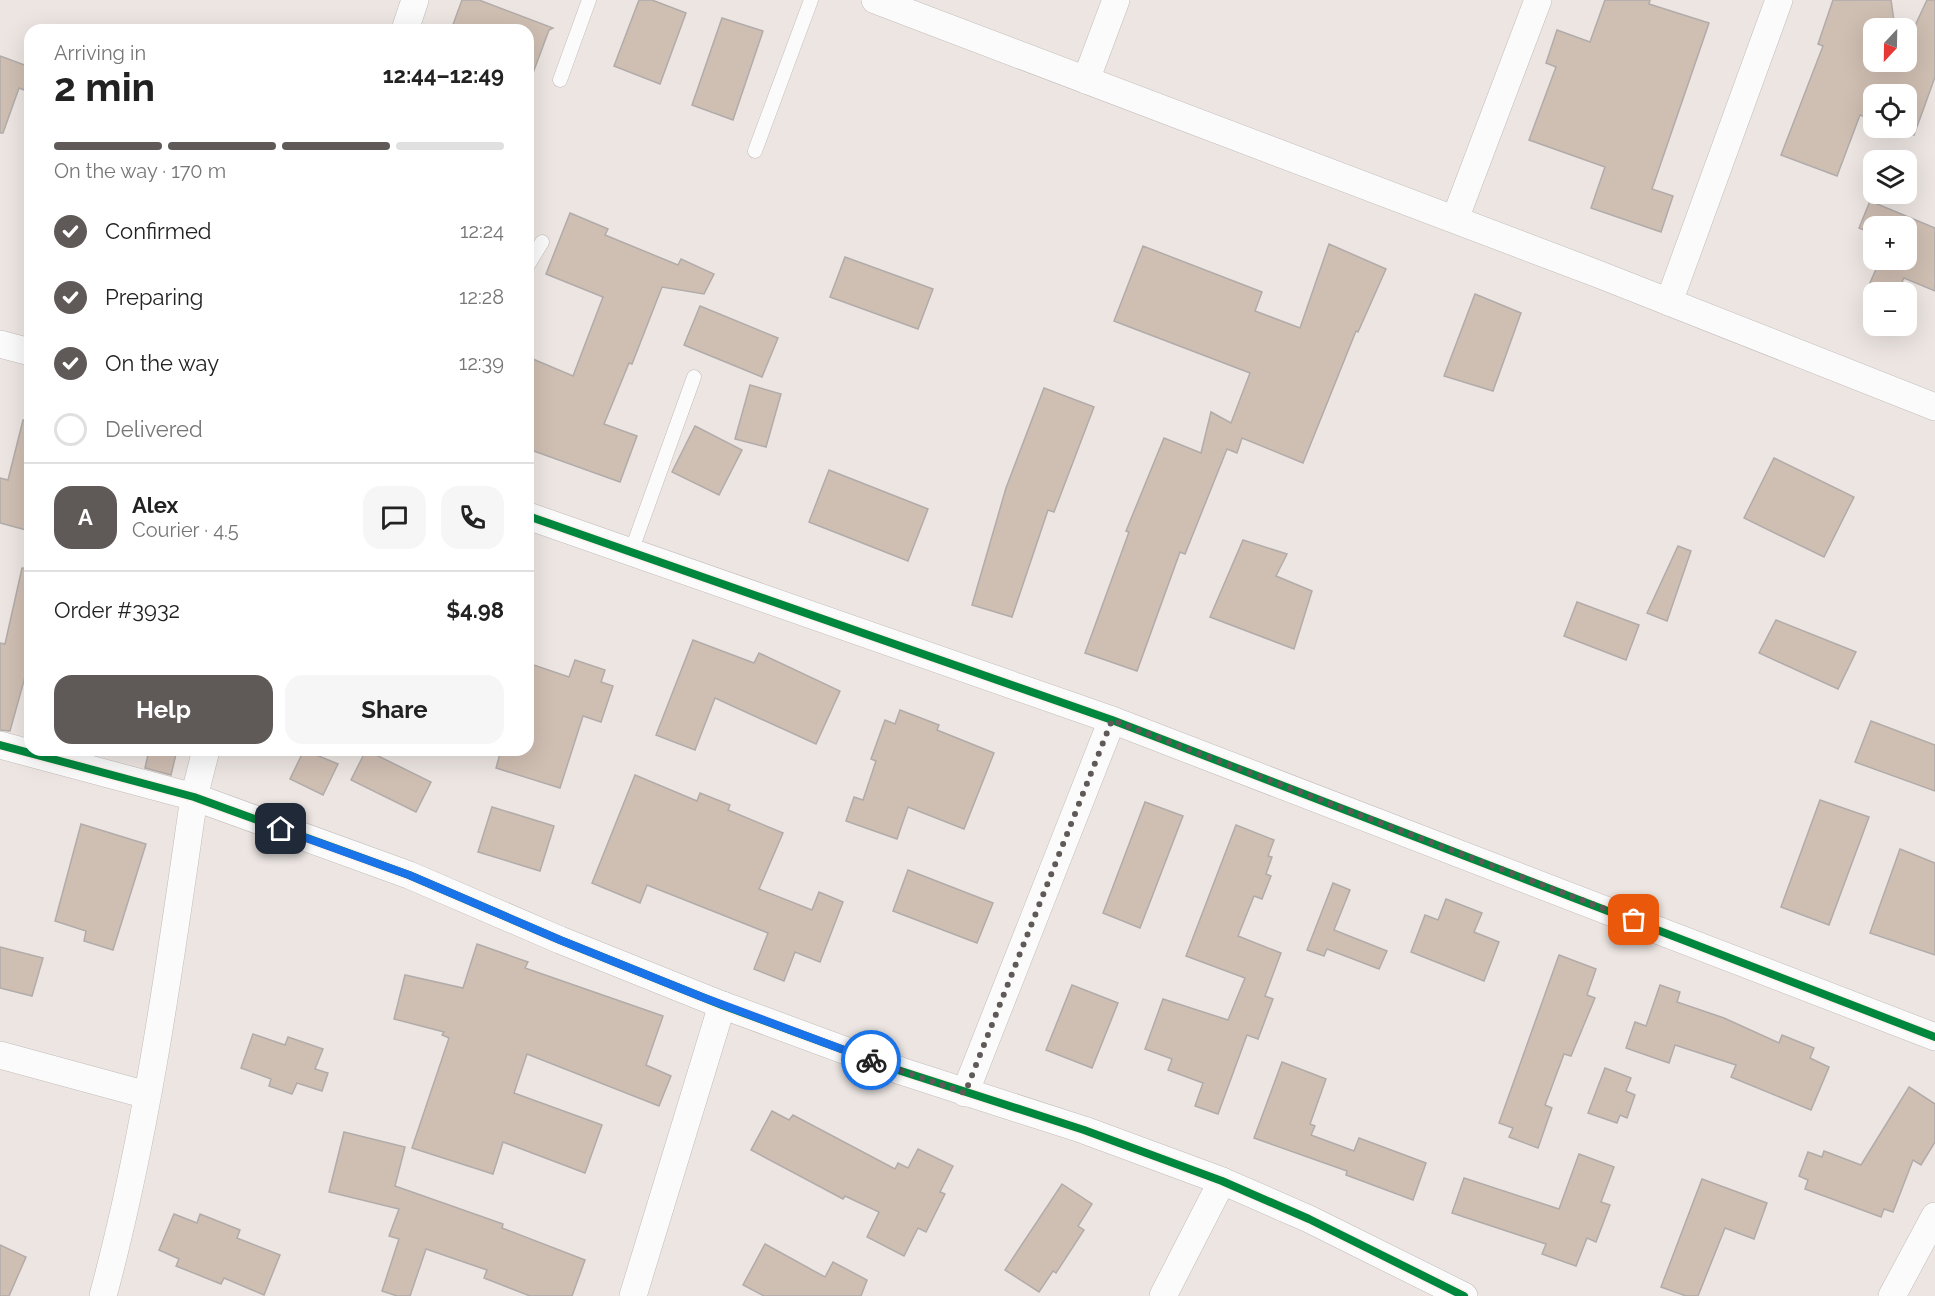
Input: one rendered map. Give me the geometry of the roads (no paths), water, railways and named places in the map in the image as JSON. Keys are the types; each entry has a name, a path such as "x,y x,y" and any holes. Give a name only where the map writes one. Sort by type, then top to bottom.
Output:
{"street":[{"path":"407,24 415,0"},
{"path":"875,0 1455,219 1935,407"},
{"path":"1086,80 1116,0"},
{"path":"1455,219 1538,0"},
{"path":"1669,302 1779,0"},
{"path":"0,344 24,350"},
{"path":"534,518 1112,720 1935,1037"},
{"path":"965,1093 1112,720"},
{"path":"0,745 24,751"},
{"path":"42,756 194,796 409,875 560,940 722,1005 965,1093 1084,1130 1222,1181 1310,1219 1464,1296"},
{"path":"103,1296 116,1246 147,1095 194,796 204,756"},
{"path":"633,1296 722,1005"},
{"path":"0,1055 147,1095"},
{"path":"1163,1296 1222,1181"},
{"path":"1892,1296 1935,1216"}],"lane":[{"path":"560,80 588,0"},
{"path":"754,151 811,0"},
{"path":"534,255 542,242"},
{"path":"631,552 694,377"}]}
